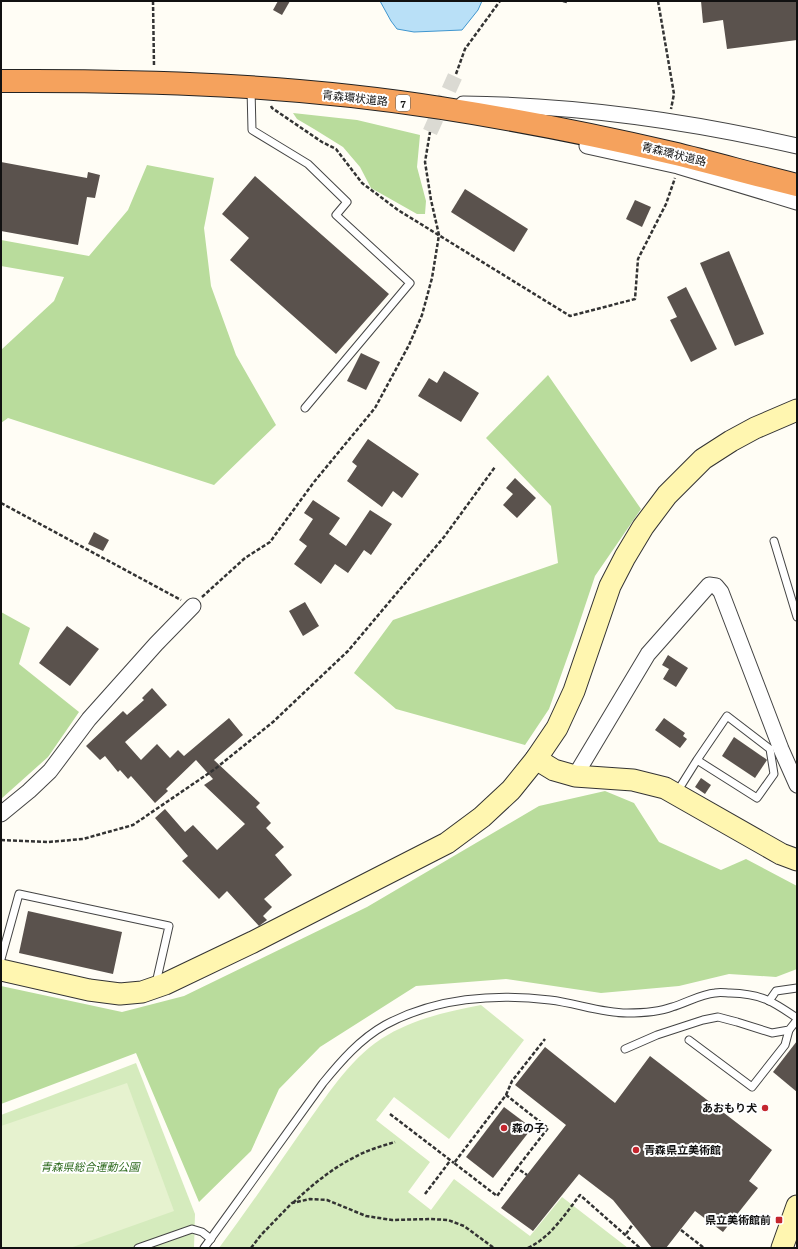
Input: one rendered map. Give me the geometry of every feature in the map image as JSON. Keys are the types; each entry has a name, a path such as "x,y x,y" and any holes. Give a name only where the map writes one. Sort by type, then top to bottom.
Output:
{"highway":[{"name":"青森環状道路","path":"1,81 223,85 404,103 544,126 624,142 797,186"}],"street":[{"path":"404,103 486,104 544,107 668,121 797,146"},
{"path":"441,108 512,130 678,166 797,202"},
{"path":"1,970 89,990 120,994 142,992 165,984 252,942 447,843 482,817 511,790 536,759 557,728 574,691 610,586 643,527 667,495 703,459 730,441 797,410"},
{"path":"575,776 648,654 709,585 716,586 721,592 781,750 797,786"},
{"path":"1,814 50,771 89,719 156,644 193,606"},
{"path":"536,759 554,770 575,776 633,780 664,788 781,854 797,860"},
{"path":"782,1248 797,1206"}],"lane":[{"path":"259,88 252,130 308,164 347,202 336,215 410,283 305,408"},
{"path":"774,541 797,617"},
{"path":"676,794 697,760 727,716 770,749 774,774 757,798 697,760"},
{"path":"1,959 19,894 170,926 155,987"},
{"path":"769,1001 776,991 797,988"},
{"path":"204,1248 340,1061 360,1043 385,1025 413,1013 442,1004 497,996 532,998 626,1013 648,1012 671,1008 715,992 762,997 797,1019 788,1030 785,1045 752,1087 689,1040"},
{"path":"625,1049 657,1035 703,1020 718,1017 772,1033 788,1030"},
{"path":"138,1248 192,1229 202,1232 211,1239"}],"path":[{"path":"152,1 154,83"},
{"path":"456,74 465,49 500,1"},
{"path":"563,1 567,2"},
{"path":"658,1 674,94 668,121"},
{"path":"259,88 272,108 322,142 336,149 362,183 398,210 570,316 635,299 638,259 666,204 678,166"},
{"path":"1,503 193,606 240,563 270,542 314,482 375,408 409,345 422,315 432,278 439,234 430,200 425,162 430,132"},
{"path":"1,840 48,842 83,839 133,825 215,769 273,722 348,652 444,538 494,467"},
{"path":"454,1163 506,1095 512,1081 545,1039"},
{"path":"390,1114 497,1196 548,1128 506,1095"},
{"path":"251,1248 292,1203 333,1169 356,1156 395,1142"},
{"path":"424,1194 450,1161"},
{"path":"517,1168 527,1175"},
{"path":"528,1248 537,1244 549,1234 580,1195 626,1234 640,1248"},
{"path":"292,1203 310,1199 326,1200 366,1216 392,1220 448,1220 464,1226 494,1248"},
{"path":"626,1234 633,1224"},
{"path":"681,1230 704,1248"}],"green space":[{"path":"293,113 357,120 420,135 417,167 426,201 425,214 417,214 371,188 360,167 343,147 297,119"},
{"path":"147,165 214,178 204,228 211,286 236,355 276,425 214,485 8,418 1,423 1,350 54,301 64,277 1,266 1,240 89,256 128,210"},
{"path":"548,375 641,509 595,576 549,709 525,745 396,709 354,673 393,620 558,563 551,506 486,438"},
{"path":"1,612 30,628 19,664 79,712 48,757 1,799"},
{"path":"605,791 634,803 659,842 721,870 746,859 797,886 797,969 776,977 729,974 679,986 601,993 506,979 416,986 320,1047 279,1089 251,1151 199,1202 136,1053 1,1104 1,986 122,1012 184,996 367,907 539,806"},
{"path":"481,1005 524,1040 449,1139 394,1097 376,1120 430,1162 408,1192 431,1210 454,1179 530,1236 562,1197 628,1248 219,1248 329,1092 358,1058 381,1039 405,1026 430,1017"},
{"name":"青森県総合運動公園","path":"136,1063 195,1214 194,1248 1,1248 1,1115"},
{"name":"青森県総合運動公園","path":"127,1083 174,1211 70,1248 1,1248 1,1126"}],"water":[{"path":"380,1 482,1 478,10 462,30 414,32 397,29"}],"building":[{"path":"278,1 290,1 282,15 273,10"},
{"path":"701,1 797,1 797,40 727,49 723,20 703,23"},
{"path":"1,162 87,178 88,172 100,175 95,198 87,197 78,245 1,231"},
{"path":"255,176 389,294 336,354 230,260 249,238 222,214"},
{"path":"465,189 528,229 514,252 451,212"},
{"path":"635,200 651,207 642,227 626,219"},
{"path":"729,251 764,334 735,346 700,263"},
{"path":"686,287 717,349 691,362 670,320 677,317 667,297"},
{"path":"361,353 380,362 366,390 347,381"},
{"path":"444,371 479,393 461,422 418,396 429,378 437,383"},
{"path":"368,439 419,474 402,498 393,491 382,507 347,481 357,466 352,462"},
{"path":"515,478 536,498 517,518 503,505 513,494 506,488"},
{"path":"313,500 340,518 329,534 346,546 370,510 392,524 371,555 364,550 348,573 335,564 321,584 294,564 307,546 299,540 313,519 304,513"},
{"path":"94,532 109,540 103,551 88,544"},
{"path":"305,602 319,626 303,636 289,611"},
{"path":"67,626 99,649 70,686 39,663"},
{"path":"668,655 688,668 676,687 663,679 669,669 662,665"},
{"path":"152,688 167,705 125,742 141,760 157,744 170,758 178,750 184,756 229,718 243,735 214,760 260,803 256,807 271,823 266,828 284,847 275,855 292,875 264,899 272,907 263,916 267,920 259,926 227,891 219,899 182,861 188,856 155,818 165,809 185,832 193,825 217,850 245,824 204,785 213,779 196,760 166,789 168,791 155,803 131,776 128,779 120,770 118,772 105,756 100,760 86,746 123,711 127,715 144,700 142,698"},
{"path":"664,718 685,733 683,736 687,739 680,748 655,730"},
{"path":"734,737 767,760 755,778 722,756"},
{"path":"701,778 711,785 705,794 695,787"},
{"path":"28,911 122,932 113,974 19,953"},
{"path":"797,1041 797,1092 773,1072"},
{"path":"545,1047 615,1103 650,1056 772,1150 749,1181 758,1188 723,1232 695,1211 666,1248 652,1248 613,1200 579,1174 533,1231 501,1208 566,1125 515,1085"},
{"path":"504,1107 532,1128 493,1178 466,1157"}],"tunnel":[{"path":"430,132 456,74"}],"place":[{"name":"あおもり犬","path":"765,1108"},
{"name":"森の子","path":"504,1128"},
{"name":"青森県立美術館","path":"636,1150"},
{"name":"県立美術館前","path":"779,1220"}]}
